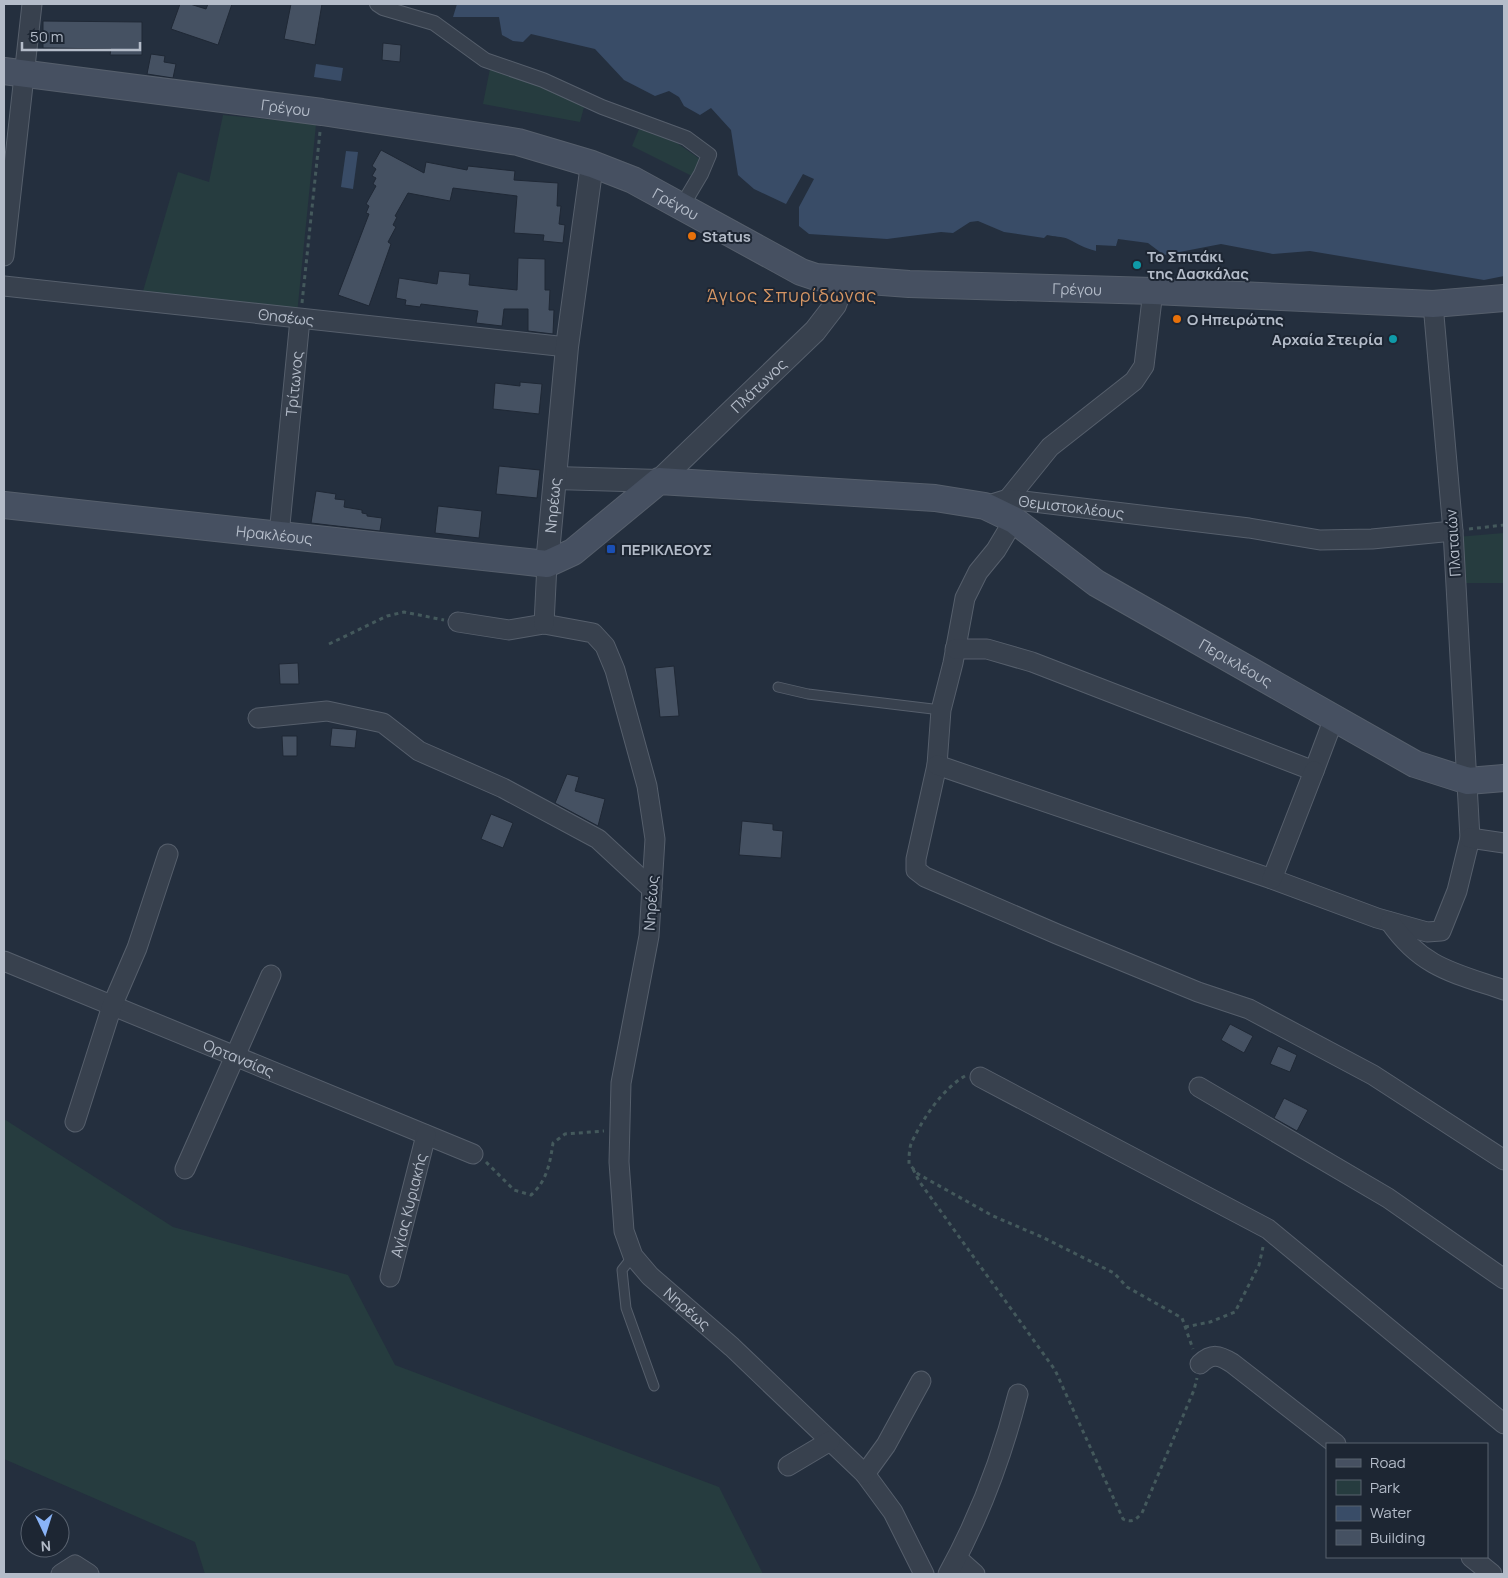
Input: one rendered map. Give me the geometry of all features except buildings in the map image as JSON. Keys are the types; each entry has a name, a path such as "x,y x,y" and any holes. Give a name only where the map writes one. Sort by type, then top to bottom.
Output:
{"main road":[{"name":"Γρέγου","path":"14,72 322,112 518,142 592,164 633,180 801,272 844,280 909,284 1153,290 1433,304 1504,298"},
{"name":"Θεμιστοκλέους","path":"659,481 935,498 1002,508"},
{"path":"547,564 573,552 659,481"},
{"name":"Ηρακλέους","path":"4,504 547,564"},
{"name":"Περικλέους","path":"1002,508 1096,583 1415,764 1468,781 1504,778"}],"street":[{"path":"4,256 14,72 32,4"},
{"path":"377,4 383,8 434,23 485,60 543,80 602,107 686,138 709,155 702,174 682,206"},
{"name":"Νηρέως","path":"592,164 567,347 547,564 544,624 593,633 605,646 615,670 647,786 655,839 649,936 621,1083 619,1162 624,1231 633,1256 650,1276 732,1347 865,1474 893,1512 924,1574"},
{"name":"Πλάτωνος","path":"659,481 815,331 835,305 844,280"},
{"name":"Θησέως","path":"4,286 567,347"},
{"path":"1153,290 1144,366 1134,381 1050,447 1002,508 996,550 978,572 966,598 941,710 937,765 916,859 916,870 925,877 1127,963 1198,992 1249,1009 1372,1075 1504,1160"},
{"name":"Πλαταιών","path":"1390,922 1427,932 1441,931 1457,891 1470,838 1453,531 1433,304"},
{"name":"Τρίτωνος","path":"279,534 300,319"},
{"path":"555,478 659,481"},
{"name":"Θεμιστοκλέους","path":"1002,508 1249,528 1320,540 1372,540 1453,531"},
{"path":"458,622 510,630 544,624"},
{"path":"955,649 987,649 1032,662 1314,771"},
{"path":"258,718 327,712 383,723 419,751 503,788 598,839 652,889"},
{"path":"1272,879 1334,718"},
{"path":"937,765 1272,879 1390,922 1404,942 1435,966 1504,990"},
{"path":"1470,838 1504,843"},
{"path":"75,1122 112,1006 137,948 168,854"},
{"name":"Ορτανσίας","path":"4,961 473,1154"},
{"path":"185,1169 271,975"},
{"path":"980,1077 1268,1229 1504,1424"},
{"path":"1199,1088 1388,1198 1504,1279"},
{"name":"Αγίας Κυριακής","path":"390,1277 426,1135"},
{"path":"1200,1364 1209,1356 1220,1356 1232,1363 1335,1443"},
{"path":"865,1474 886,1444 921,1381"},
{"path":"975,1574 953,1566 989,1488 1007,1437 1018,1394"},
{"path":"788,1466 830,1441"},
{"path":"1472,1558 1492,1574"},
{"path":"61,1574 75,1565 90,1574"}],"lane":[{"path":"778,687 808,694 941,710"},
{"path":"633,1256 622,1270 626,1308 654,1386"}],"path":[{"path":"300,319 322,112"},
{"path":"1453,531 1504,525"},
{"path":"329,644 386,616 404,612 458,622"},
{"path":"913,1169 919,1181 1055,1370 1123,1519 1128,1522 1136,1520 1142,1513 1194,1390 1200,1364 1182,1318 1127,1287 1114,1273 1042,1237 993,1216 918,1174 909,1164 910,1146 928,1116 950,1086 964,1076 980,1077"},
{"path":"473,1154 482,1158 514,1190 531,1195 539,1188 549,1169 553,1143 565,1134 620,1130"},
{"path":"1185,1327 1210,1322 1235,1312 1259,1265 1268,1229"}],"green space":[{"path":"490,69 539,83 573,99 584,107 580,122 483,104"},
{"path":"223,115 316,124 297,314 141,298 178,172 209,182"},
{"path":"639,129 677,143 704,162 694,177 632,146"},
{"path":"1504,533 1504,583 1462,583 1457,537"},
{"path":"4,1119 173,1227 348,1275 395,1365 719,1487 763,1574 205,1574 195,1542 4,1459"}],"water":[{"path":"457,4 1504,4 1504,276 1484,280 1310,251 1273,254 1221,244 1164,255 1148,243 1118,239 1116,246 1096,245 1096,251 1063,237 1047,235 1044,238 1004,232 978,221 970,222 953,233 941,232 887,239 809,234 799,226 799,207 814,179 803,174 786,204 754,189 738,175 731,130 711,108 700,115 684,106 679,97 669,91 655,96 624,80 595,49 531,34 523,42 513,41 502,35 499,17 453,17"},
{"path":"316,64 343,68 341,81 314,77"},
{"path":"346,151 358,152 353,189 341,187"}],"place":[{"name":"Status","path":"692,236"},
{"name":"Το Σπιτάκι της Δασκάλας","path":"1137,265"},
{"name":"Ο Ηπειρώτης","path":"1177,319"},
{"name":"Αρχαία Στειρία","path":"1393,339"},
{"name":"ΠΕΡΙΚΛΕΟΥΣ","path":"611,549"}],"district":[{"name":"Άγιος Σπυρίδωνας","path":"792,295"}]}
